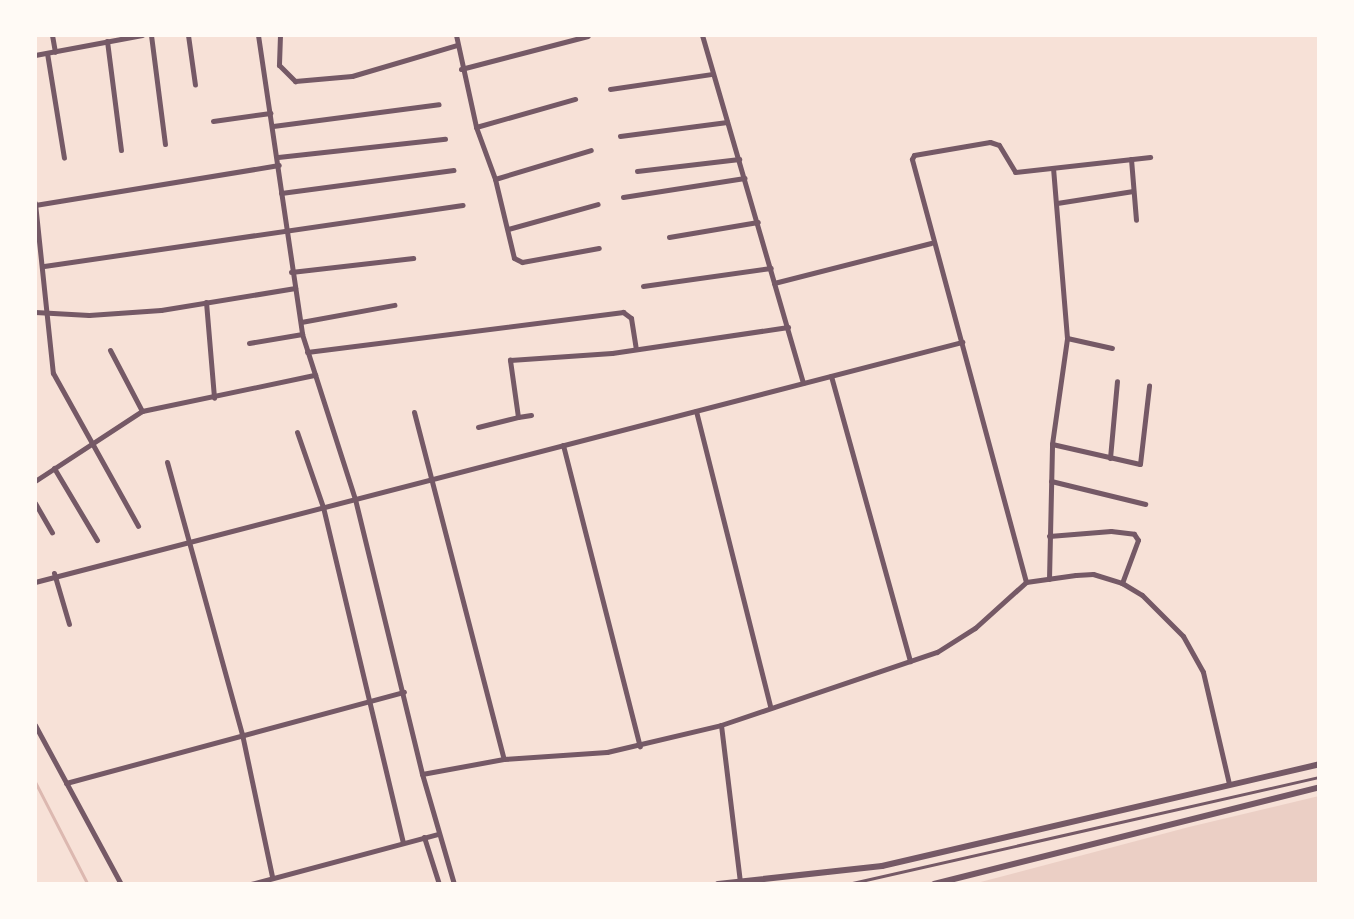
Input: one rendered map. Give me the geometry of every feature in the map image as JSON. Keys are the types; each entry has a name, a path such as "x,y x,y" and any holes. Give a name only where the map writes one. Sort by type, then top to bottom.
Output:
{"street":[{"path":"52,35 55,52"},
{"path":"90,35 92,45"},
{"path":"35,55 142,35"},
{"path":"151,35 165,144"},
{"path":"188,35 195,85"},
{"path":"264,35 258,35 278,157 284,229 302,334 355,499 422,774 454,884"},
{"path":"280,35 279,65 295,81 352,76 457,45"},
{"path":"456,35 461,69 476,127 495,179 514,258 522,262 599,248"},
{"path":"702,35 711,74 745,178 803,383"},
{"path":"461,69 588,36"},
{"path":"107,41 121,150"},
{"path":"47,53 64,158"},
{"path":"610,89 711,74"},
{"path":"476,127 575,99"},
{"path":"273,126 439,104"},
{"path":"213,121 270,113"},
{"path":"620,136 727,122"},
{"path":"278,157 445,139"},
{"path":"1026,582 962,342 931,243 912,165 914,155 990,142 999,145 1015,172 1150,157"},
{"path":"495,179 591,150"},
{"path":"637,171 739,159"},
{"path":"1131,159 1136,220"},
{"path":"138,526 89,443 53,373 43,311 44,266 35,204 279,165"},
{"path":"1049,579 1052,444 1067,338 1053,169"},
{"path":"281,193 453,170"},
{"path":"623,197 745,178"},
{"path":"1057,202 1133,191"},
{"path":"508,229 598,204"},
{"path":"44,266 463,205"},
{"path":"669,237 758,222"},
{"path":"774,283 931,243"},
{"path":"291,271 413,258"},
{"path":"643,285 771,268"},
{"path":"35,312 89,315 206,302 295,288"},
{"path":"206,302 214,398"},
{"path":"301,323 394,305"},
{"path":"307,352 624,312 631,318 636,349"},
{"path":"518,417 510,360 636,349 788,327"},
{"path":"249,343 302,334"},
{"path":"1067,338 1112,348"},
{"path":"35,582 54,573 355,499 962,342"},
{"path":"110,350 142,411"},
{"path":"35,481 89,443 142,411 174,401 214,398 315,375"},
{"path":"831,376 910,662"},
{"path":"1110,458 1117,381"},
{"path":"1052,444 1141,463 1149,386"},
{"path":"696,411 770,706"},
{"path":"414,412 504,759"},
{"path":"478,427 531,415"},
{"path":"297,432 323,507 372,700 403,842"},
{"path":"564,445 640,746"},
{"path":"167,462 191,540 242,734 272,876"},
{"path":"54,468 97,540"},
{"path":"1051,481 1145,504"},
{"path":"35,503 52,532"},
{"path":"1049,536 1111,531 1134,534 1138,540 1122,583"},
{"path":"54,573 69,624"},
{"path":"422,774 504,759 640,746 721,724 910,662 959,640 1026,582 1093,574 1122,583 1142,595 1183,636 1199,659 1229,783"},
{"path":"66,783 404,692"},
{"path":"721,724 740,883"},
{"path":"35,725 121,884"},
{"path":"718,884 883,866 1229,783 1319,765"},
{"path":"934,884 1319,788"},
{"path":"251,884 272,876 438,834"},
{"path":"424,837 439,884"},
{"path":"427,849 441,843"}],"lane":[{"path":"848,884 1319,777"}],"shaded area":[{"path":"1319,796 1319,884 973,884 1189,827"}],"waterway":[{"path":"35,781 88,884"}]}
